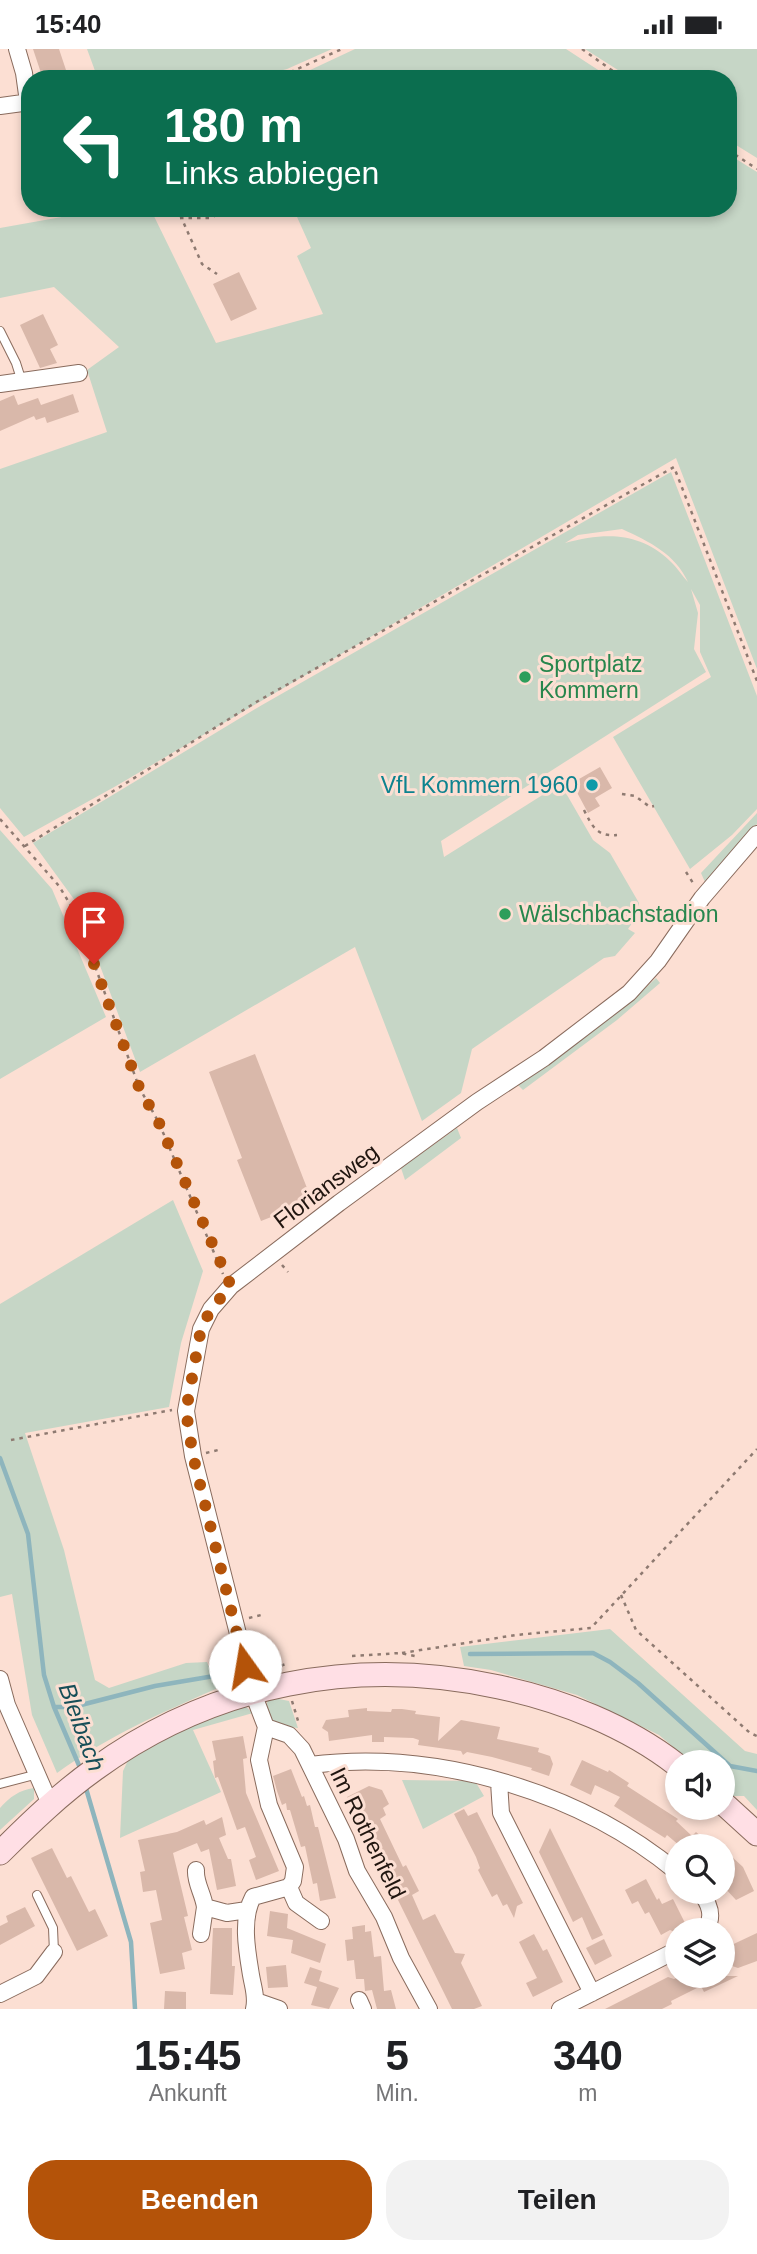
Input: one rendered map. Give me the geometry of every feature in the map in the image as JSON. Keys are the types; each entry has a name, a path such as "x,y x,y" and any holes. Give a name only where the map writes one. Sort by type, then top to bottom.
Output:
{"street":[{"path":"17,49 23,70"},
{"path":"0,106 21,103"},
{"path":"0,384 79,373"},
{"name":"Floriansweg","path":"253,1693 193,1456 186,1411 201,1329 211,1309 231,1286 339,1203 477,1102 544,1058 629,993 658,961 702,898 757,835"},
{"path":"0,1853 50,1804 96,1768 137,1742 191,1715 253,1693 312,1678 365,1674 437,1676 514,1690 589,1715 665,1758"},
{"path":"0,1679 7,1705 50,1804"},
{"path":"253,1693 266,1727 259,1760 270,1805 295,1867 293,1881 289,1887 253,1897 247,1910 255,2005 279,2009"},
{"name":"Im Rothenfeld","path":"266,1727 289,1735 298,1743 346,1839 357,1871 384,1917 401,1958 429,2009"},
{"path":"310,1765 380,1761 427,1765 499,1782 575,1809 630,1839 665,1864"},
{"path":"499,1782 500,1813 592,1993"},
{"path":"735,1814 757,1834"},
{"path":"196,1870 195,1879 205,1907 201,1934"},
{"path":"289,1887 296,1903 321,1921"},
{"path":"205,1907 227,1913 247,1910"},
{"path":"0,1994 36,1976 54,1952"},
{"path":"560,2009 665,1956"}],"lane":[{"path":"0,331 22,382"},
{"path":"0,1784 38,1774"},
{"path":"37,1895 53,1928 54,1952"}],"path":[{"path":"295,70 342,49"},
{"path":"582,49 611,70"},
{"path":"737,156 757,169"},
{"path":"212,217 180,218 202,264 217,274"},
{"path":"25,846 258,701 674,467 757,681"},
{"path":"622,794 635,796 650,807 654,806"},
{"path":"583,810 600,834 617,835"},
{"path":"0,819 59,886 76,913 139,1087 159,1123 231,1286"},
{"path":"11,1440 174,1410"},
{"path":"400,1653 516,1635 590,1628 757,1450"},
{"path":"621,1595 636,1630 757,1737"}],"green space":[{"path":"87,49 332,49 283,70 95,70"},
{"path":"355,49 566,49 598,70 310,70"},
{"path":"585,49 757,49 757,158 737,146 737,70 618,70"},
{"path":"737,160 757,172 757,669 676,458 116,786 24,837 0,808 0,469 107,432 87,370 119,347 54,287 0,298 0,228 62,217 154,217 216,343 323,314 297,256 311,248 297,217 737,217"},
{"path":"671,472 757,696 757,809 732,835 690,869 613,737 711,677 700,652 700,605 691,589 698,613 694,649 706,672 441,841 444,857 552,789 563,788 593,840 610,853 639,903 635,919 628,929 635,933 615,956 604,958 472,1049 461,1093 422,1121 355,947 140,1072 76,902 33,843 262,705","holes":["622,529 669,556 688,582 673,563 658,551 633,539 607,536 565,543 578,535"]},
{"path":"757,813 757,824 705,882 701,873"},
{"path":"0,830 52,889 106,1017 0,1079"},
{"path":"656,978 660,983 617,1020 523,1090 518,1085 634,999"},
{"path":"457,1128 461,1138 405,1180 401,1168"},
{"path":"173,1200 203,1271 181,1343 169,1407 25,1433 64,1550 95,1680 109,1688 186,1663 207,1662 218,1688 116,1736 57,1773 32,1715 12,1594 0,1597 0,1304"},
{"path":"610,1629 745,1751 757,1754 757,1810 744,1796 735,1796 735,1750 677,1750 659,1735 577,1695 491,1670 464,1666 460,1647"},
{"path":"276,1694 279,1699 289,1701 298,1728 273,1725 265,1708 269,1698"},
{"path":"232,1707 246,1707 253,1713 193,1730 221,1792 120,1838 123,1771 132,1752"},
{"path":"402,1780 475,1781 484,1796 423,1829"},
{"path":"34,1788 34,1799 0,1830 0,1808 15,1795"}],"building":[{"path":"33,49 59,49 66,70 40,70"},
{"path":"239,272 257,309 231,321 213,284"},
{"path":"43,314 58,345 50,349 57,363 40,368 20,325"},
{"path":"73,394 79,412 47,423 45,417 36,420 34,416 0,431 0,401 14,395 18,405 38,398 41,405"},
{"name":"VfL Kommern 1960","path":"600,767 612,788 595,798 600,806 588,813 572,783"},
{"path":"255,1054 312,1201 261,1221 237,1160 242,1158 209,1072"},
{"path":"367,1708 367,1711 391,1712 392,1709 402,1709 416,1711 415,1714 440,1717 438,1741 461,1720 500,1727 497,1739 539,1748 538,1752 550,1756 553,1764 549,1776 531,1770 532,1768 492,1757 467,1752 463,1755 461,1751 418,1745 419,1740 413,1738 384,1737 384,1742 372,1742 372,1735 329,1741 328,1732 322,1728 326,1720 349,1717 348,1710"},
{"path":"243,1736 247,1758 243,1759 246,1793 279,1871 256,1880 249,1860 256,1857 245,1827 237,1830 218,1777 215,1778 213,1761 216,1760 212,1741"},
{"path":"582,1760 608,1772 609,1770 629,1783 627,1786 665,1811 665,1820 677,1820 690,1834 665,1834 665,1838 614,1806 620,1797 595,1785 591,1795 570,1785"},
{"path":"291,1769 302,1797 304,1796 307,1806 310,1805 315,1827 318,1827 336,1898 320,1901 317,1883 313,1884 305,1846 301,1847 290,1810 287,1810 286,1803 282,1805 277,1791 273,1776"},
{"path":"369,1786 382,1790 389,1804 383,1808 386,1815 380,1819 403,1867 406,1865 419,1891 412,1895 423,1920 435,1914 455,1953 465,1954 461,1963 482,2006 474,2009 452,2009 347,1797"},
{"path":"464,1809 468,1816 477,1812 523,1903 517,1906 514,1918 507,1904 503,1906 497,1894 492,1897 478,1870 480,1868 476,1857 454,1814"},
{"path":"222,1817 226,1835 219,1838 228,1859 231,1859 236,1886 217,1890 209,1849 201,1852 197,1843 173,1853 188,1916 184,1917 192,1950 182,1953 185,1969 160,1974 150,1923 162,1920 156,1890 143,1892 140,1872 145,1871 138,1840 177,1832 204,1820 206,1825"},
{"path":"550,1828 603,1935 592,1940 582,1917 573,1922 539,1852"},
{"path":"52,1848 67,1878 71,1876 89,1912 95,1909 108,1936 77,1951 31,1858"},
{"path":"735,1860 743,1867 754,1891 736,1900"},
{"path":"646,1879 657,1900 659,1898 662,1904 676,1904 682,1918 665,1918 665,1933 661,1935 649,1912 645,1914 638,1901 632,1904 625,1890"},
{"path":"25,1907 35,1926 0,1945 0,1926 8,1922 6,1916"},
{"path":"270,1911 288,1914 287,1928 326,1944 320,1963 291,1953 293,1940 267,1936"},
{"path":"365,1925 365,1932 371,1931 374,1957 381,1956 384,1991 391,1990 396,2009 377,2009 372,1990 365,1991 364,1979 356,1979 354,1960 347,1961 345,1940 353,1939 352,1927"},
{"path":"213,1928 232,1928 232,1966 235,1966 233,1995 210,1994"},
{"path":"757,1933 757,1961 735,1967 735,1943"},
{"path":"534,1934 543,1951 547,1949 563,1982 533,1997 526,1983 537,1978 519,1942"},
{"path":"604,1939 612,1956 595,1965 586,1948"},
{"path":"286,1965 288,1987 268,1988 266,1967"},
{"path":"310,1967 322,1971 319,1981 339,1988 329,2009 311,2005 317,1987 304,1983"},
{"path":"665,1979 665,1988 697,1988 671,2001 672,2004 662,2009 605,2009"},
{"path":"165,1991 186,1992 186,2009 164,2009"}],"waterway":[{"name":"Bleibach","path":"0,1458 28,1534 44,1675 54,1707 81,1770"},
{"path":"470,1654 593,1653 638,1683 730,1766 757,1771"},
{"path":"81,1705 155,1686 220,1675"},
{"name":"Bleibach","path":"54,1707 65,1707"},
{"name":"Bleibach","path":"85,1785 131,1942 135,2009"}],"place":[{"name":"Sportplatz Kommern","path":"525,677"},
{"name":"VfL Kommern 1960","path":"592,785"},
{"name":"Wälschbachstadion","path":"505,914"}],"route":[{"path":"94,964 139,1087 159,1123 231,1286 211,1309 201,1329 186,1411 193,1456 245,1666"}]}
